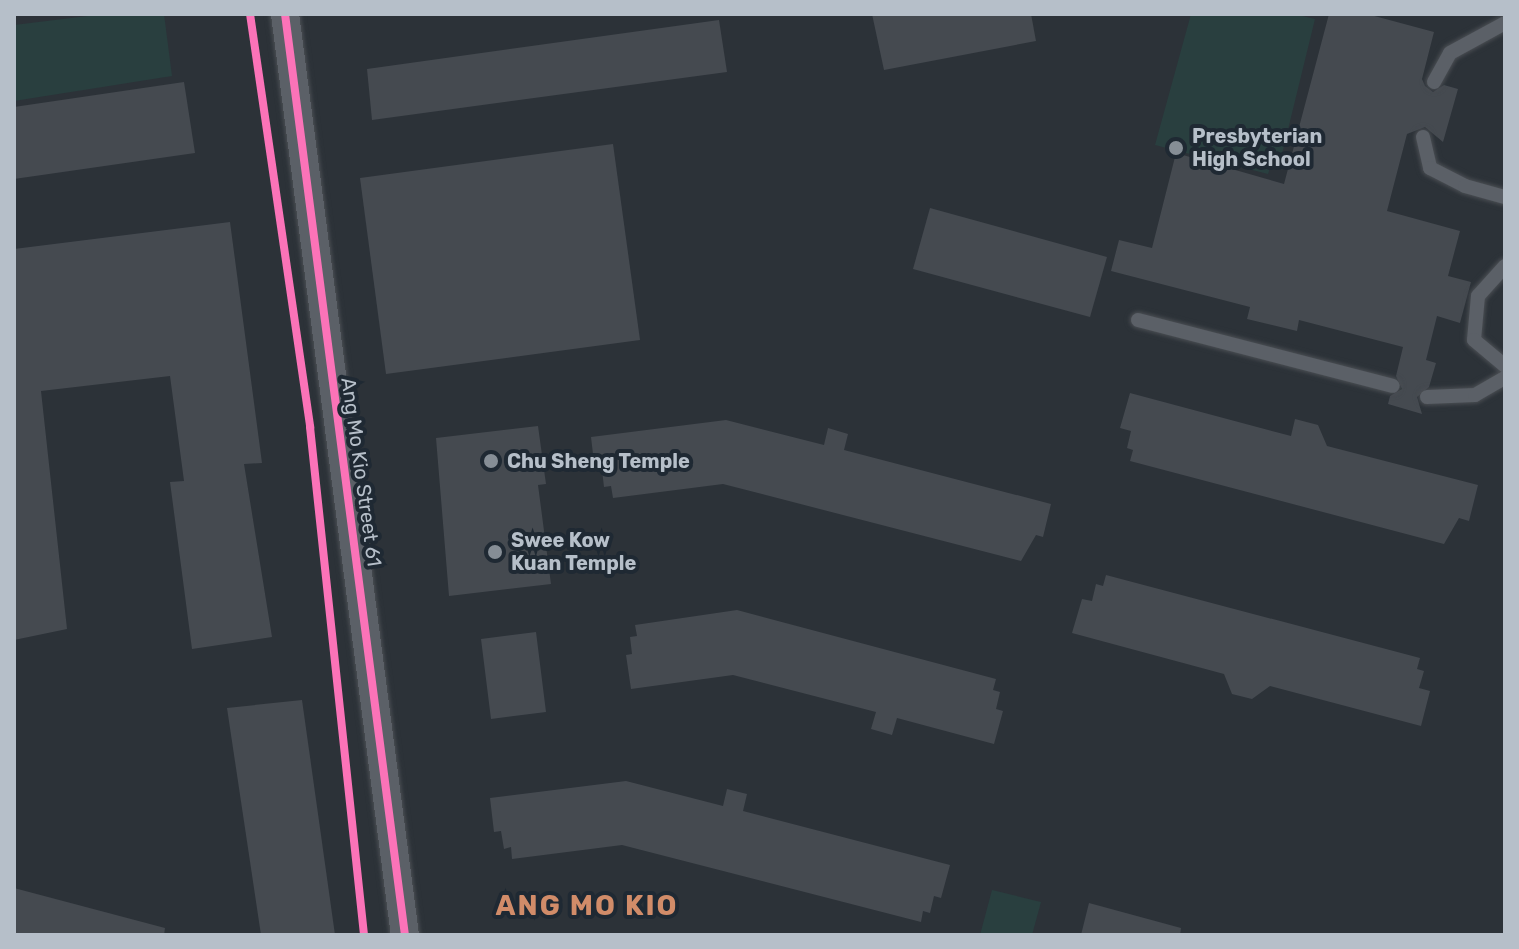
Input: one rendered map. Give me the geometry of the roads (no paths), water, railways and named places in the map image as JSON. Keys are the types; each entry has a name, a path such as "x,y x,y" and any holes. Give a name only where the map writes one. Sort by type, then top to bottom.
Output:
{"street":[{"name":"Ang Mo Kio Street 61","path":"285,14 405,935"}],"lane":[{"path":"1434,82 1450,53 1505,23 1505,14"},
{"path":"1423,137 1430,168 1465,186 1505,197"},
{"path":"1505,266 1478,296 1474,340 1505,366"},
{"path":"1138,320 1393,386"},
{"path":"1427,397 1475,395 1505,378"}],"place":[{"name":"Presbyterian High School","path":"1176,148"},
{"name":"Chu Sheng Temple","path":"491,461"},
{"name":"Swee Kow Kuan Temple","path":"495,552"}],"district":[{"name":"ANG MO KIO","path":"587,906"}]}
